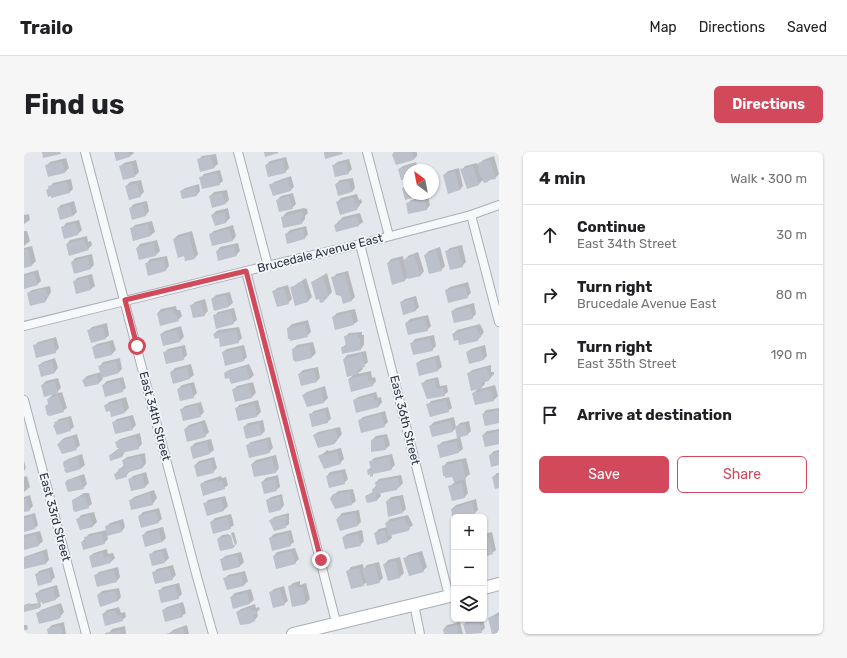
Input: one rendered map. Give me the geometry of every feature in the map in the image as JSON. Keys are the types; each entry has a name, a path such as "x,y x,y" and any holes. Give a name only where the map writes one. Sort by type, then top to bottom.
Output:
{"main road":[{"path":"487,587 499,584"},
{"path":"293,634 336,622 451,595"}],"street":[{"name":"East 34th Street","path":"85,152 197,577 214,634"},
{"path":"238,152 268,266"},
{"path":"367,152 389,236"},
{"name":"Brucedale Avenue East","path":"24,326 125,300 360,244 471,215 499,206"},
{"path":"471,215 499,322"},
{"name":"East 36th Street","path":"360,244 451,591"},
{"path":"246,271 336,622"},
{"name":"East 33rd Street","path":"24,400 86,634"},
{"path":"414,604 420,634"}],"building":[{"path":"42,152 60,152 61,154 43,158"},
{"path":"114,152 129,152 130,157 116,161"},
{"path":"264,152 278,152 279,153 265,157"},
{"path":"324,152 342,152 343,154 325,159"},
{"path":"394,152 412,152 414,160 396,165 392,155"},
{"path":"210,156 215,168 200,172 197,159"},
{"path":"283,160 286,173 268,177 265,165"},
{"path":"490,160 496,179 488,180 488,182 484,183 479,173 478,163"},
{"path":"62,161 65,173 48,177 45,165"},
{"path":"346,162 349,174 335,177 332,165"},
{"path":"132,163 135,177 123,180 119,166"},
{"path":"473,166 479,185 467,189 460,169"},
{"path":"403,168 403,180 401,180 398,169"},
{"path":"455,171 460,190 448,194 443,175"},
{"path":"217,173 220,185 202,189 199,177"},
{"path":"288,179 291,191 273,196 269,185"},
{"path":"348,181 352,192 338,196 335,184"},
{"path":"67,182 70,193 51,198 51,196 48,197 46,190 49,189 48,186"},
{"path":"137,183 141,197 129,200 125,186"},
{"path":"195,187 197,196 182,199 180,191"},
{"path":"222,193 226,204 212,208 209,196"},
{"path":"289,196 293,209 279,212 276,200"},
{"path":"354,197 355,203 358,203 357,210 340,215 336,202"},
{"path":"425,200 427,210 408,214 406,203"},
{"path":"143,204 146,216 132,220 129,208"},
{"path":"70,205 73,216 60,220 57,208"},
{"path":"225,212 226,223 215,226 211,215"},
{"path":"303,212 304,217 301,218 302,224 283,228 281,217"},
{"path":"357,216 359,226 336,232 334,225 339,224 338,221"},
{"path":"75,223 78,228 78,235 64,239 61,227"},
{"path":"148,224 151,236 133,241 130,228"},
{"path":"229,229 233,241 212,246 209,234"},
{"path":"303,229 305,239 287,244 285,234"},
{"path":"189,234 195,259 185,261 184,256 178,258 173,239"},
{"path":"83,239 89,250 69,256 66,244"},
{"path":"154,243 156,256 139,260 136,248"},
{"path":"234,246 237,256 218,261 216,251"},
{"path":"458,248 463,267 450,270 445,251"},
{"path":"28,249 32,266 24,268 24,250"},
{"path":"436,250 442,271 429,274 424,255"},
{"path":"414,255 421,276 408,279 403,260"},
{"path":"88,257 91,269 74,274 71,262"},
{"path":"164,259 166,271 148,276 145,263"},
{"path":"399,259 405,281 392,285 387,263"},
{"path":"34,273 38,285 24,289 24,276"},
{"path":"345,274 352,301 343,304 341,296 336,295 331,277"},
{"path":"323,276 329,296 323,298 324,302 320,303 319,299 316,300 311,282 317,279 319,280 318,278"},
{"path":"88,277 91,290 76,294 73,281"},
{"path":"302,281 308,302 295,306 290,287 298,285 297,283"},
{"path":"465,286 468,298 448,303 445,290"},
{"path":"284,288 289,304 277,307 272,291"},
{"path":"42,289 46,290 48,296 44,297 46,302 30,306 27,293"},
{"path":"226,295 229,307 214,311 211,299"},
{"path":"413,299 416,311 403,315 400,302"},
{"path":"201,302 205,316 193,318 190,305"},
{"path":"470,307 473,319 454,323 451,311"},
{"path":"172,309 174,314 176,313 179,321 160,326 157,313"},
{"path":"231,311 234,324 216,329 213,315"},
{"path":"351,312 354,325 335,330 332,317"},
{"path":"425,318 428,331 408,335 405,323"},
{"path":"305,324 308,337 290,341 290,339 288,339 287,328"},
{"path":"103,327 106,339 91,343 87,330"},
{"path":"476,327 481,337 478,338 478,341 459,345 458,340 454,341 452,334"},
{"path":"177,330 180,342 163,346 160,334"},
{"path":"236,330 239,343 220,347 219,338 215,339 213,334"},
{"path":"357,334 360,338 361,350 342,354 341,347 346,346 344,336"},
{"path":"430,338 433,351 413,355 410,343"},
{"path":"53,340 56,353 36,358 33,345"},
{"path":"109,343 112,355 95,359 92,347"},
{"path":"309,345 312,358 295,362 295,360 293,361 292,349"},
{"path":"181,348 184,360 166,364 163,352"},
{"path":"241,348 244,361 225,366 222,352"},
{"path":"481,348 484,360 469,364 466,352"},
{"path":"362,354 365,367 358,369 359,374 347,377 343,359"},
{"path":"435,358 438,371 419,376 416,363"},
{"path":"52,361 55,373 41,377 38,365"},
{"path":"116,361 119,373 102,378 98,366"},
{"path":"187,367 190,379 173,384 170,372"},
{"path":"246,367 250,379 231,384 229,378 225,379 224,373 227,371"},
{"path":"486,368 489,374 488,375 490,375 491,378 489,381 481,383 482,388 471,391 467,373"},
{"path":"314,370 317,382 301,386 298,374"},
{"path":"97,375 99,384 85,387 82,380"},
{"path":"367,375 369,381 372,380 373,386 351,392 348,379"},
{"path":"120,380 123,392 105,397 102,385"},
{"path":"435,380 437,389 443,388 445,396 427,399 421,383"},
{"path":"55,381 58,393 44,397 41,385"},
{"path":"191,385 194,398 180,401 177,389"},
{"path":"249,385 252,398 235,402 232,389"},
{"path":"321,389 324,403 307,407 302,395"},
{"path":"491,389 494,401 475,405 472,393"},
{"path":"58,395 64,412 50,416 47,415 45,406 48,404 47,399"},
{"path":"373,395 374,401 377,400 379,407 356,413 353,400"},
{"path":"446,400 449,412 430,417 426,404"},
{"path":"122,401 125,413 111,417 110,411 106,412 104,405"},
{"path":"254,404 256,407 257,417 238,421 235,408"},
{"path":"197,405 201,417 183,421 180,409"},
{"path":"325,410 328,423 312,427 309,414"},
{"path":"499,410 499,423 485,426 482,414"},
{"path":"381,414 385,427 361,433 358,420"},
{"path":"129,418 133,430 115,434 112,422"},
{"path":"68,419 71,431 57,435 53,425 55,425 54,422"},
{"path":"451,421 453,432 432,437 429,426"},
{"path":"201,423 206,437 187,442 184,429"},
{"path":"259,423 262,435 246,439 243,427"},
{"path":"465,424 468,435 457,438 455,427"},
{"path":"332,430 336,431 338,439 334,440 335,444 318,448 313,435"},
{"path":"499,431 499,444 485,447 482,435"},
{"path":"136,436 139,449 121,453 122,457 110,461 109,455 116,453 116,451 121,449 117,448 115,442"},
{"path":"73,437 77,450 62,454 57,444 60,444 60,441"},
{"path":"384,437 386,450 371,452 371,440"},
{"path":"267,440 270,453 249,458 246,445"},
{"path":"457,441 459,453 440,458 437,445"},
{"path":"207,442 210,454 193,459 190,447"},
{"path":"337,451 341,464 324,469 318,456 324,453 325,455"},
{"path":"499,452 499,465 491,467 489,455"},
{"path":"141,456 143,468 126,473 127,477 116,480 114,474 119,473 118,469 124,467 122,460"},
{"path":"78,457 81,469 67,473 65,472 64,469 66,468 64,468 64,461"},
{"path":"389,457 392,470 373,474 373,476 370,477 370,474 368,475 367,470 371,469 369,461"},
{"path":"272,458 276,473 254,477 251,464"},
{"path":"211,460 214,473 197,477 194,465"},
{"path":"462,461 466,479 454,482 452,477 445,478 445,476 443,476 442,466"},
{"path":"342,472 345,484 329,488 326,476"},
{"path":"142,475 145,488 131,491 128,479"},
{"path":"499,475 499,488 495,489 492,477"},
{"path":"80,477 84,489 68,492 65,483 67,480"},
{"path":"398,478 400,487 397,488 397,490 376,494 377,501 367,503 365,496 373,494 372,489 376,488 375,482"},
{"path":"274,479 276,480 277,491 264,494 261,482"},
{"path":"217,480 218,482 222,480 225,489 203,496 200,484"},
{"path":"462,483 465,498 452,501 448,486"},
{"path":"350,492 352,505 335,509 330,499 333,494"},
{"path":"150,493 153,505 131,510 129,500"},
{"path":"80,496 85,496 89,508 75,512 73,510 72,500"},
{"path":"278,497 280,498 281,502 279,502 281,503 281,510 269,513 266,500"},
{"path":"26,498 30,511 24,512 24,499"},
{"path":"399,498 403,513 388,517 386,501"},
{"path":"221,499 224,511 207,516 203,503"},
{"path":"472,502 475,514 452,514 451,509"},
{"path":"156,511 159,523 141,528 138,516"},
{"path":"355,513 358,526 340,531 336,519 338,519 338,517"},
{"path":"90,515 93,527 80,530 76,519"},
{"path":"32,516 35,529 24,532 24,518"},
{"path":"286,516 287,519 285,520 286,528 274,531 269,520"},
{"path":"227,517 231,529 213,534 210,522"},
{"path":"405,518 406,525 408,524 410,529 408,531 388,536 385,523"},
{"path":"120,523 122,532 107,536 105,526"},
{"path":"159,530 162,542 145,547 142,535"},
{"path":"385,530 388,542 377,545 374,533"},
{"path":"288,533 291,546 272,551 269,538"},
{"path":"36,534 39,546 24,550 24,537"},
{"path":"102,534 105,544 83,550 81,542 85,541 84,537"},
{"path":"358,534 361,546 345,549 342,537"},
{"path":"231,535 234,548 220,551 217,539"},
{"path":"487,536 493,554 487,556 487,550"},
{"path":"163,551 165,563 152,566 149,554"},
{"path":"291,551 296,564 276,569 273,556"},
{"path":"43,552 46,564 24,569 24,558"},
{"path":"103,552 104,558 110,556 111,563 92,568 89,556"},
{"path":"418,554 424,572 409,576 403,558"},
{"path":"237,555 240,567 223,571 220,559"},
{"path":"396,561 400,578 388,581 383,564"},
{"path":"375,565 380,583 367,586 362,569"},
{"path":"169,568 173,580 155,584 152,572"},
{"path":"359,568 364,586 351,589 346,571"},
{"path":"49,570 52,582 38,586 35,574"},
{"path":"114,570 117,582 97,587 94,575"},
{"path":"241,574 244,586 227,590 223,578"},
{"path":"296,585 297,588 302,587 306,604 292,607 288,586"},
{"path":"175,586 179,599 161,603 158,590"},
{"path":"53,588 56,600 42,604 42,602 38,603 35,593"},
{"path":"280,589 285,605 273,608 269,592"},
{"path":"115,591 118,601 100,607 97,595"},
{"path":"247,592 250,604 233,609 230,597"},
{"path":"30,603 30,606 39,604 40,608 24,612 24,605"},
{"path":"179,605 183,617 165,622 162,610"},
{"path":"56,606 58,607 61,617 59,619 39,624 36,613"},
{"path":"251,608 252,611 255,610 257,614 253,615 255,621 249,624 240,625 236,612"},
{"path":"115,610 117,616 121,615 123,621 105,626 102,614"},
{"path":"495,615 495,617 499,616 499,634 492,634 488,618"},
{"path":"479,622 482,633 466,634 463,624"},
{"path":"60,625 63,634 48,634 47,629"},
{"path":"457,625 459,634 444,634 443,629"},
{"path":"183,628 185,634 166,634"},
{"path":"121,630 122,634 105,634 105,633"}],"route":[{"path":"137,346 125,300 246,271 321,560"}]}
